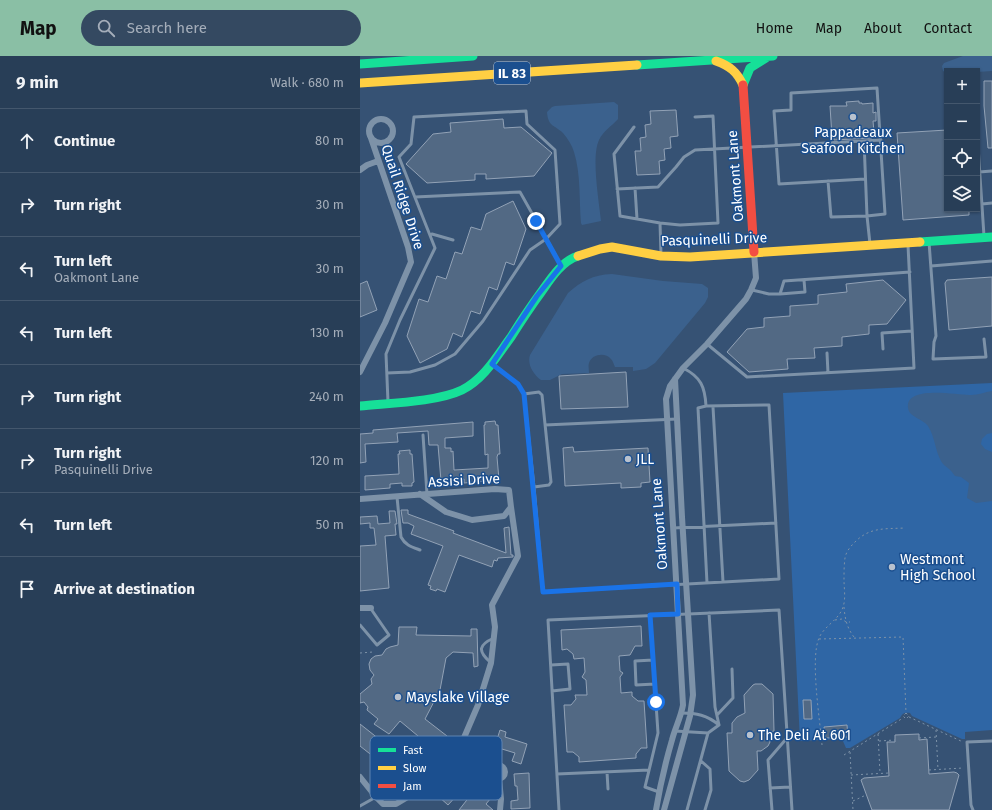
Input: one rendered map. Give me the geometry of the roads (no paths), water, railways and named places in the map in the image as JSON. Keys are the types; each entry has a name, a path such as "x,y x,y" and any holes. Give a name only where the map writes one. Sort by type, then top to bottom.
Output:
{"main road":[{"path":"360,64 473,56"},
{"path":"743,85 746,73 750,67 769,56"},
{"name":"IL 83","path":"360,83 773,56"},
{"path":"711,60 733,68 743,85"},
{"name":"Oakmont Lane","path":"743,85 754,252"},
{"name":"Pasquinelli Drive","path":"360,406 437,398 454,394 470,385 492,364 537,296 561,266 574,257 600,249 612,247 661,256 690,257 988,238"}],"street":[{"name":"Quail Ridge Drive","path":"360,372 385,323 411,262 408,247 369,135 369,127 374,121 385,120 391,124 393,132 390,140 378,143 371,138"},
{"path":"360,170 378,160"},
{"name":"Oakmont Lane","path":"656,810 662,775 682,713 683,698 666,399 670,386 683,368 707,344 752,290 756,278 754,252"},
{"name":"Oakmont Lane","path":"664,810 690,713 693,695 682,528 675,379"},
{"name":"Assisi Drive","path":"360,499 420,494 427,494 495,488 509,490 511,507 504,516 472,520 446,512 420,494"},
{"path":"465,736 478,705 491,663 495,627 492,605 518,556 511,507"},
{"path":"360,608 371,608"},
{"path":"360,777 370,790"},
{"path":"379,800 383,804 396,804 403,800"},
{"path":"500,810 501,800"}],"lane":[{"path":"828,181 831,218 885,214 878,88 791,93 791,110 774,111 775,146 779,184 828,181 865,179"},
{"path":"387,373 410,372 435,365 455,354 483,321 530,250 546,239 560,224 556,150 527,124 526,111 414,117 411,144 399,157 435,248 400,320 386,354 388,403"},
{"path":"634,128 614,154 620,216 660,224 680,226 718,222 713,116 694,117"},
{"path":"617,189 658,187 684,157 695,150 881,140"},
{"path":"864,141 867,216 870,245"},
{"path":"988,238 982,204 980,172 992,171"},
{"path":"635,188 637,219"},
{"path":"414,197 520,192 561,266"},
{"path":"982,204 992,204"},
{"path":"660,224 661,256"},
{"path":"432,234 453,240"},
{"path":"929,241 936,336 934,342 933,359 986,357 984,338"},
{"path":"707,344 748,377 914,368 908,243"},
{"path":"931,266 992,261"},
{"path":"780,294 784,281 910,272"},
{"path":"752,290 769,294 805,292 804,280"},
{"path":"883,349 882,333 912,331"},
{"path":"827,353 828,372"},
{"path":"492,364 518,384 524,394 543,592 779,580 769,404 713,407 706,406 698,408 707,583"},
{"path":"683,368 693,373 701,382 706,395 706,406"},
{"path":"524,394 539,392 542,395 551,482 549,485 534,487"},
{"path":"713,407 723,582"},
{"path":"545,425 677,419"},
{"path":"423,435 427,494"},
{"path":"397,496 401,537 407,545 420,550"},
{"path":"673,528 776,522"},
{"path":"360,625 377,645 390,635 371,608"},
{"path":"559,810 548,620 780,610 792,810"},
{"path":"709,613 719,725"},
{"path":"650,615 658,733 645,787 659,792"},
{"path":"491,663 483,654 482,646 483,643 494,638"},
{"path":"653,660 635,661 636,685 655,684"},
{"path":"551,665 568,664 570,690 552,691"},
{"path":"717,715 733,698 732,669"},
{"path":"682,713 690,713 711,718 719,725"},
{"path":"675,731 708,733 719,725"},
{"path":"687,810 708,733"},
{"path":"772,810 768,760 787,738"},
{"path":"973,810 971,805 968,742 992,741"},
{"path":"701,761 710,769 711,790 706,810"},
{"path":"557,774 649,770"},
{"path":"607,772 608,789"},
{"path":"770,788 790,787"},
{"path":"360,806 371,800"}],"place":[{"name":"Pappadeaux Seafood Kitchen","path":"853,117"},
{"name":"JLL","path":"628,459"},
{"name":"Westmont High School","path":"892,567"},
{"name":"Mayslake Village","path":"398,697"},
{"name":"The Deli At 601","path":"750,735"}]}
